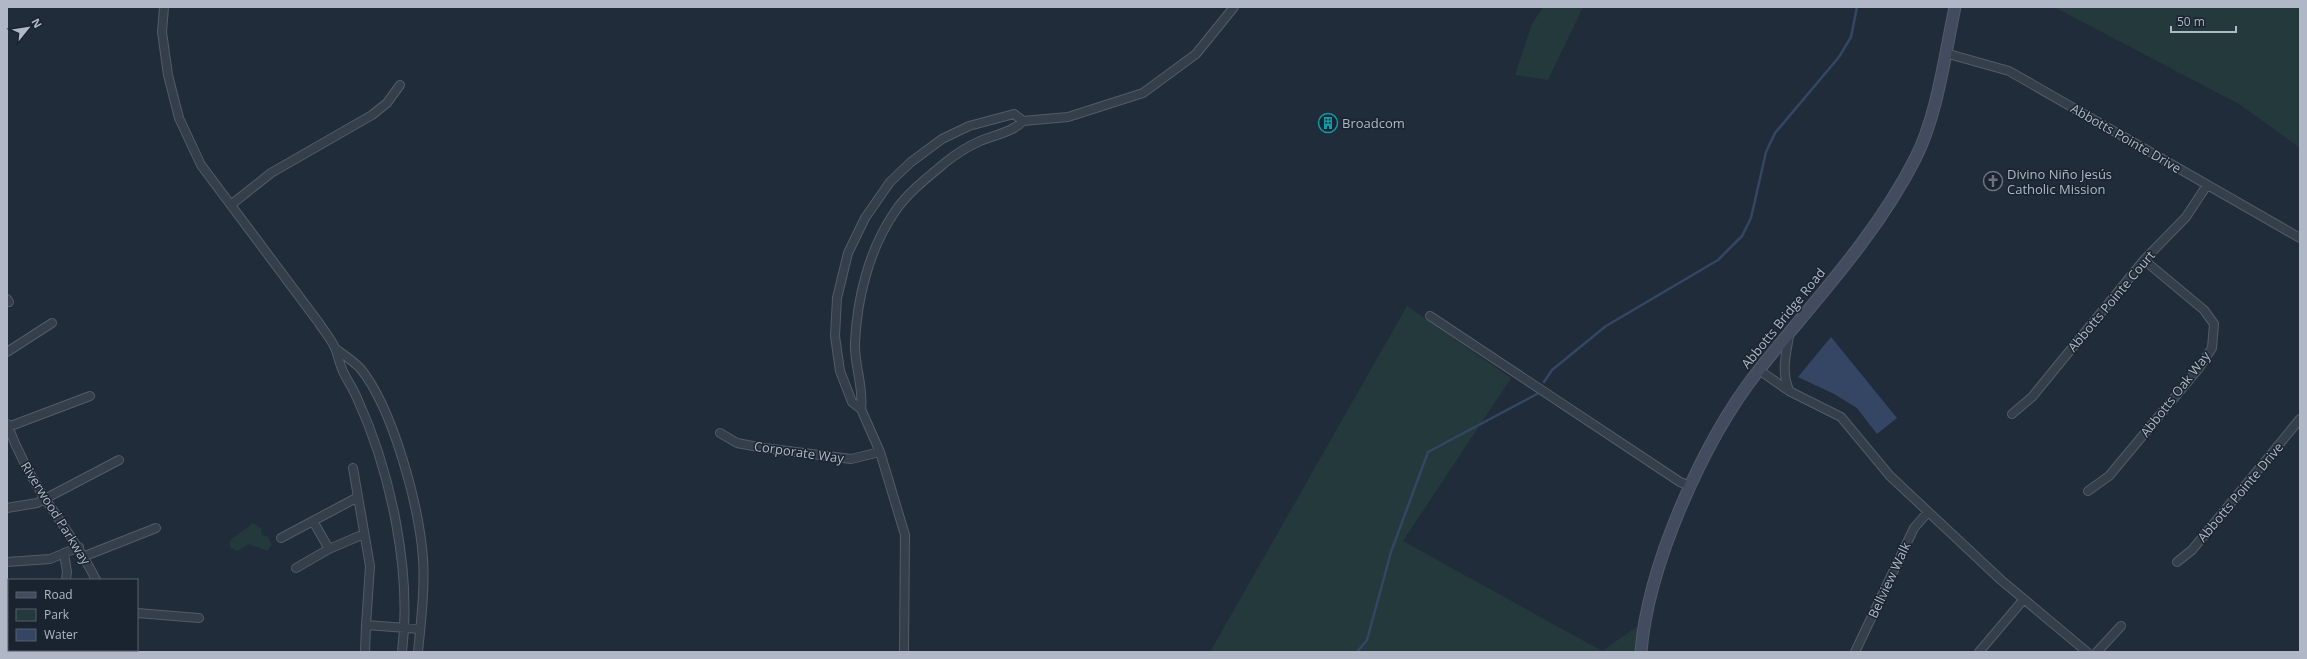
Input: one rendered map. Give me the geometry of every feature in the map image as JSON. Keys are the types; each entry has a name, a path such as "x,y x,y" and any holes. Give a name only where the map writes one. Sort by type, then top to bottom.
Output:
{"main road":[{"name":"Abbotts Bridge Road","path":"1641,652 1650,593 1661,558 1690,486 1737,400 1759,370 1789,336 1871,230 1893,198 1916,158 1929,123 1954,7"}],"street":[{"path":"164,7 162,32 168,75 179,118 201,165 232,204 336,348 359,368 382,404 407,474 418,519 423,559 418,652"},
{"path":"904,652 905,535 880,452 861,409 852,402 840,371 835,336 837,298 848,253 866,218 890,182 911,162 942,139 969,126 1002,116 1014,114 1023,121 1068,117 1143,93 1196,54 1234,7"},
{"name":"Abbotts Pointe Drive","path":"1945,53 2009,71 2300,238"},
{"path":"232,204 271,173 372,115 387,103 400,85"},
{"path":"861,409 862,399 855,343 862,289 872,255 894,212 920,184 948,161 978,142 1018,127 1023,121"},
{"name":"Abbotts Pointe Court","path":"2012,414 2032,397 2144,260 2186,217 2207,185"},
{"name":"Abbotts Oak Way","path":"2088,491 2109,476 2199,368 2212,348 2214,324 2204,310 2144,260"},
{"path":"1430,316 1680,482 1690,486"},
{"path":"7,352 52,323"},
{"path":"1789,336 1784,379 1790,391"},
{"path":"336,348 342,368 358,398 384,471 400,544 405,627 402,652"},
{"path":"1759,370 1790,391 1840,417 1890,476 2024,599 2087,652"},
{"path":"8,426 90,396"},
{"name":"Abbotts Pointe Drive","path":"2177,562 2192,550 2300,420"},
{"name":"Riverwood Parkway","path":"8,426 15,448 45,499 85,556 96,579"},
{"name":"Corporate Way","path":"720,433 737,443 851,460 880,452"},
{"path":"7,508 37,503 119,460"},
{"path":"353,468 370,566 365,652"},
{"path":"281,538 358,497"},
{"name":"Bellview Walk","path":"1855,652 1914,528 1928,512"},
{"path":"313,521 329,550"},
{"path":"85,556 156,528"},
{"path":"296,568 329,550 364,534"},
{"path":"7,562 50,558 79,547"},
{"path":"64,553 67,572 66,579"},
{"path":"1979,652 2024,599"},
{"path":"138,613 199,618"},
{"path":"366,625 420,628"},
{"path":"2097,652 2121,626"}],"green space":[{"path":"1543,7 1583,7 1548,80 1515,75 1532,24"},
{"path":"2054,7 2300,7 2300,148 2239,104"},
{"path":"1407,306 1511,378 1403,541 1602,651 1648,619 1642,652 1210,652"},
{"path":"253,523 261,528 262,535 267,536 272,545 267,551 249,544 237,551 230,547 230,540"}],"water":[{"path":"1831,337 1897,418 1877,434 1857,408 1834,394 1798,377"}],"waterway":[{"path":"1544,382 1552,370 1606,326 1718,260 1742,236 1751,218 1766,152 1775,133 1839,57 1851,37 1857,7"},
{"path":"1357,652 1367,640 1391,552 1428,452 1537,394"}],"place":[{"name":"Broadcom","path":"1328,123"},
{"name":"Divino Niño Jesús Catholic Mission","path":"1993,181"}]}
